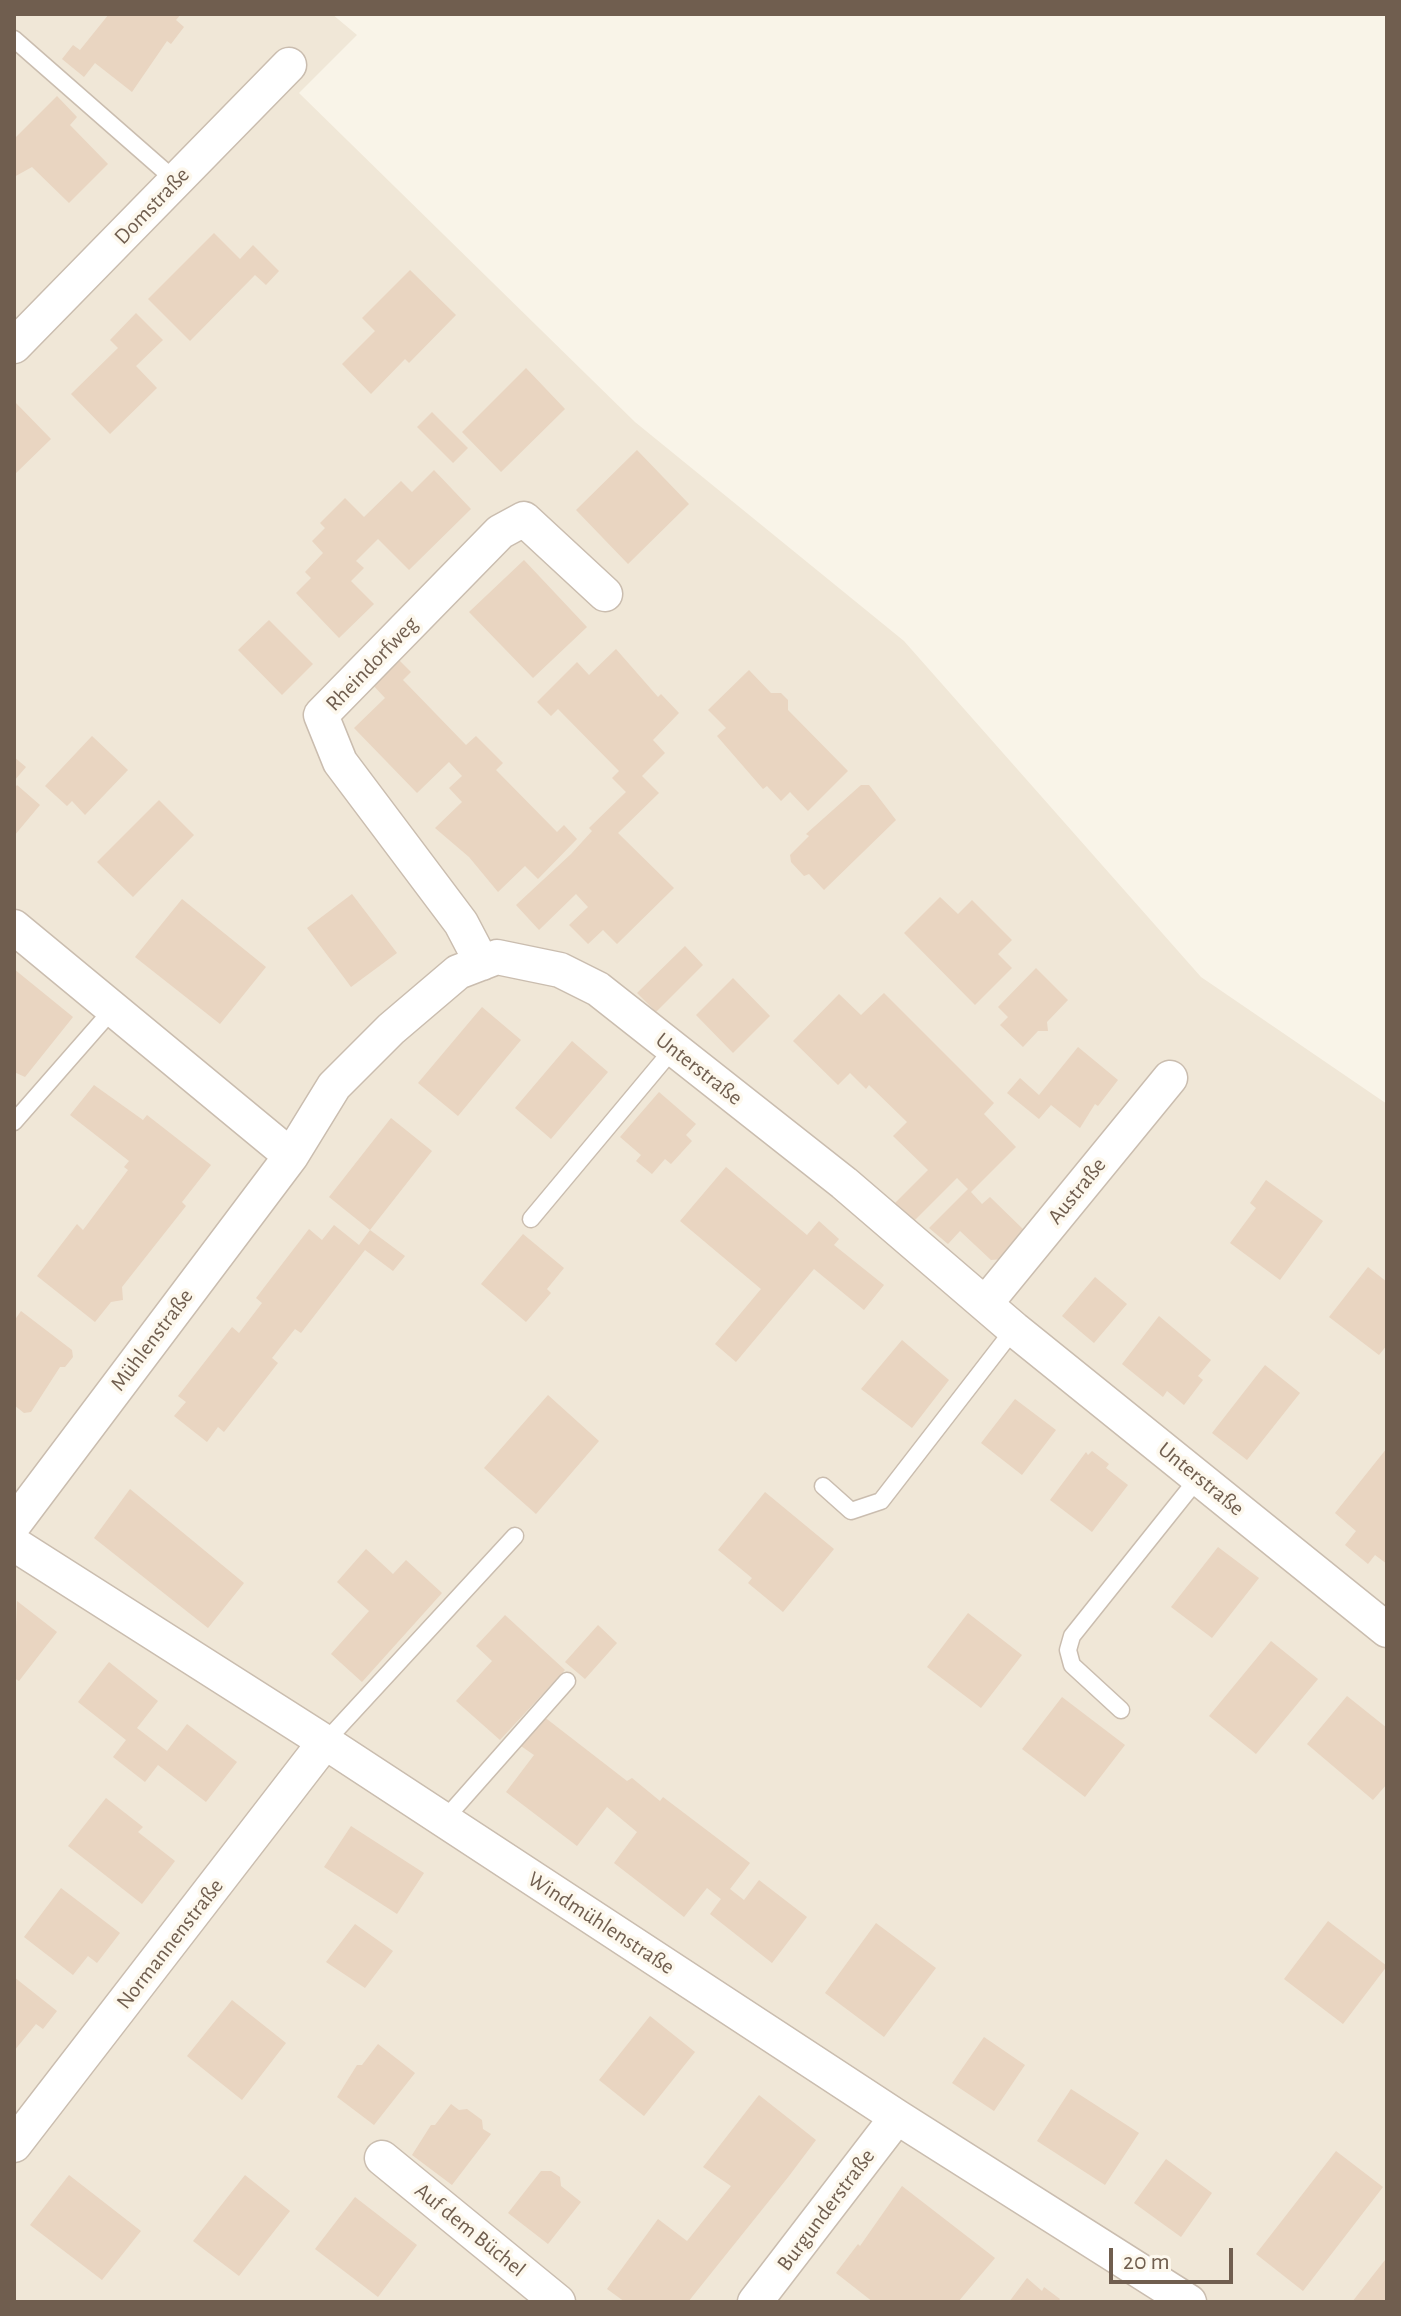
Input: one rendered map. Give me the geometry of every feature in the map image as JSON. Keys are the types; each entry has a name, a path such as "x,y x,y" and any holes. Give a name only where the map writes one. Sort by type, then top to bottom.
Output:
{"street":[{"name":"Domstraße","path":"14,346 289,65"},
{"name":"Rheindorfweg","path":"482,963 461,923 340,762 321,715 500,532 524,519 605,594"},
{"path":"14,927 291,1156"},
{"name":"Unterstraße","path":"291,1156 334,1086 391,1029 458,972 497,957 560,970 598,989 844,1183 1014,1329 1387,1630"},
{"name":"Austraße","path":"985,1304 1170,1078"},
{"name":"Mühlenstraße","path":"14,1524 291,1156"},
{"name":"Windmühlenstraße","path":"14,1544 325,1742 897,2117 1189,2302"},
{"name":"Normannenstraße","path":"14,2145 325,1742"},
{"name":"Burgunderstraße","path":"755,2302 897,2117"},
{"name":"Auf dem Büchel","path":"382,2158 558,2302"}],"lane":[{"path":"14,39 176,181"},
{"path":"14,1122 113,1009"},
{"path":"531,1219 673,1049"},
{"path":"823,1486 851,1511 881,1501 1014,1329"},
{"path":"1121,1710 1072,1665 1068,1650 1072,1636 1199,1477"},
{"path":"325,1742 515,1536"},
{"path":"444,1820 567,1681"}],"shaded area":[{"path":"14,14 332,14 357,35 299,93 635,422 904,641 1201,977 1387,1104 1387,2302 14,2302"}],"building":[{"path":"109,14 181,14 176,20 184,27 171,44 167,41 132,92 95,63 84,77 62,59 73,45 80,50"},
{"path":"57,96 77,117 70,125 108,164 69,203 32,167 14,177 14,139"},
{"path":"214,233 240,259 253,245 279,271 266,285 255,275 190,341 148,299"},
{"path":"410,270 456,315 409,363 405,359 371,394 342,364 375,331 362,318"},
{"path":"136,313 163,340 136,366 157,388 110,434 71,394 118,348 110,340"},
{"path":"526,368 565,409 501,472 462,432"},
{"path":"14,401 51,439 14,475"},
{"path":"432,412 468,448 453,463 417,427"},
{"path":"637,450 689,504 628,564 576,510"},
{"path":"434,470 471,509 409,570 378,539 356,561 364,568 351,581 374,604 339,638 296,593 311,578 305,572 323,553 312,541 325,528 320,523 345,498 364,517 401,481 412,492"},
{"path":"524,560 587,627 533,678 469,612"},
{"path":"269,620 313,664 282,695 238,650"},
{"path":"616,649 658,697 661,694 679,713 653,740 665,753 642,776 659,793 618,833 674,888 617,944 603,930 588,944 569,925 588,907 576,894 539,930 516,905 571,854 592,831 589,828 626,792 612,778 619,771 558,709 551,716 537,702 577,662 589,675"},
{"path":"398,659 411,672 403,680 466,745 476,736 503,763 496,770 557,832 564,825 577,839 538,879 525,866 498,892 469,857 435,828 462,802 449,788 462,776 449,762 417,793 354,728 385,698 372,684"},
{"path":"749,670 771,693 781,693 788,700 788,710 848,771 808,811 790,792 781,801 767,786 763,789 717,736 726,728 708,710"},
{"path":"92,736 128,770 85,815 72,801 67,806 45,786"},
{"path":"14,757 26,767 14,781"},
{"path":"17,785 40,805 14,836 14,789"},
{"path":"861,785 869,785 896,820 824,890 809,874 804,876 791,862 790,855 809,836 806,834"},
{"path":"159,800 194,835 133,897 97,862"},
{"path":"352,894 397,953 351,987 307,928"},
{"path":"940,897 958,914 972,900 1012,940 998,954 1012,968 975,1005 904,933"},
{"path":"182,899 266,967 220,1024 135,957"},
{"path":"685,946 703,965 656,1012 637,993"},
{"path":"1036,968 1068,1000 1047,1022 1048,1031 1038,1031 1023,1047 1000,1025 1008,1017 998,1007"},
{"path":"14,969 73,1017 25,1077 14,1072"},
{"path":"733,978 770,1016 733,1053 696,1015"},
{"path":"884,993 994,1103 984,1114 1016,1147 971,1192 982,1204 990,1197 1026,1232 1003,1259 991,1260 960,1231 948,1244 929,1228 968,1189 957,1178 914,1221 895,1203 928,1170 893,1136 907,1122 869,1085 866,1089 850,1073 838,1085 793,1041 839,994 861,1015"},
{"path":"482,1007 521,1040 458,1116 418,1083"},
{"path":"572,1041 608,1072 551,1139 515,1108"},
{"path":"1078,1047 1118,1080 1098,1106 1095,1104 1080,1128 1051,1105 1039,1119 1007,1093 1020,1078 1039,1095"},
{"path":"94,1085 143,1120 147,1115 211,1165 182,1202 186,1206 122,1287 123,1300 111,1302 95,1322 37,1276 77,1224 83,1230 128,1170 124,1167 129,1161 70,1115"},
{"path":"659,1092 696,1124 686,1135 692,1141 671,1164 665,1159 652,1174 636,1161 641,1155 620,1137"},
{"path":"391,1118 432,1151 370,1230 329,1197"},
{"path":"726,1167 807,1235 819,1221 839,1239 834,1245 884,1285 864,1310 814,1269 736,1362 715,1344 761,1289 680,1221"},
{"path":"1266,1180 1323,1221 1280,1280 1230,1243 1256,1208 1250,1203"},
{"path":"334,1225 359,1245 370,1230 405,1256 393,1271 365,1250 301,1333 295,1329 272,1358 278,1363 224,1432 218,1427 207,1442 174,1416 186,1402 178,1396 232,1327 239,1333 262,1303 256,1298 309,1229 322,1240"},
{"path":"523,1234 564,1268 547,1289 551,1293 526,1322 481,1284"},
{"path":"1368,1267 1387,1282 1387,1345 1379,1355 1329,1317"},
{"path":"1095,1277 1127,1304 1094,1343 1062,1316"},
{"path":"21,1311 72,1350 73,1357 65,1367 60,1367 31,1412 24,1413 14,1405 14,1321"},
{"path":"1159,1316 1211,1360 1198,1376 1203,1380 1184,1405 1167,1391 1163,1397 1122,1364"},
{"path":"902,1340 949,1380 912,1428 861,1389"},
{"path":"1265,1365 1300,1393 1247,1460 1212,1433"},
{"path":"548,1395 599,1441 536,1514 484,1468"},
{"path":"1015,1399 1056,1430 1022,1475 981,1443"},
{"path":"1387,1448 1387,1564 1375,1555 1368,1564 1345,1545 1356,1531 1335,1513"},
{"path":"1092,1451 1109,1464 1106,1468 1128,1485 1092,1532 1050,1500 1086,1452 1088,1455"},
{"path":"130,1489 244,1583 208,1628 94,1538"},
{"path":"765,1492 834,1549 783,1612 748,1583 752,1578 718,1550"},
{"path":"1218,1547 1259,1578 1212,1638 1171,1607"},
{"path":"366,1549 393,1574 406,1560 442,1593 362,1682 331,1654 369,1611 337,1582"},
{"path":"17,1601 57,1632 19,1681 14,1678"},
{"path":"968,1613 1022,1655 981,1708 927,1667"},
{"path":"505,1615 565,1670 500,1740 456,1701 492,1661 476,1646"},
{"path":"598,1625 617,1643 585,1679 565,1662"},
{"path":"1271,1641 1318,1679 1256,1754 1209,1716"},
{"path":"109,1662 158,1701 137,1728 167,1751 187,1724 237,1762 206,1802 158,1765 145,1782 113,1757 126,1740 78,1702"},
{"path":"1347,1696 1387,1728 1387,1784 1373,1800 1307,1744"},
{"path":"1062,1697 1125,1745 1085,1797 1022,1749"},
{"path":"543,1716 627,1781 632,1778 660,1801 663,1797 750,1863 730,1889 744,1900 759,1880 807,1917 772,1963 710,1914 721,1899 707,1888 684,1917 614,1863 637,1832 607,1807 577,1846 506,1792 534,1755 518,1744"},
{"path":"106,1798 143,1827 138,1832 175,1861 142,1904 68,1846"},
{"path":"351,1826 424,1873 397,1914 324,1867"},
{"path":"61,1888 120,1933 97,1963 88,1956 73,1975 24,1937"},
{"path":"1328,1921 1387,1966 1343,2024 1284,1979"},
{"path":"876,1923 936,1968 884,2037 825,1993"},
{"path":"355,1924 393,1951 365,1988 326,1962"},
{"path":"14,1977 57,2011 43,2029 36,2024 14,2051"},
{"path":"232,2000 286,2043 242,2100 187,2056"},
{"path":"650,2016 695,2052 644,2116 599,2080"},
{"path":"984,2037 1025,2065 994,2111 952,2083"},
{"path":"378,2044 415,2073 374,2125 337,2097 357,2065 362,2065"},
{"path":"1071,2089 1139,2133 1105,2185 1037,2141"},
{"path":"759,2095 816,2140 688,2302 625,2302 607,2289 658,2219 687,2241 731,2186 703,2167"},
{"path":"451,2104 459,2110 467,2109 482,2120 483,2129 491,2134 452,2185 412,2155 431,2125 435,2125"},
{"path":"1336,2151 1383,2187 1303,2291 1256,2254"},
{"path":"1166,2159 1212,2193 1181,2237 1134,2203"},
{"path":"541,2171 551,2171 560,2177 561,2186 581,2202 548,2244 508,2213"},
{"path":"69,2175 141,2231 102,2280 30,2225"},
{"path":"245,2175 290,2211 239,2276 193,2241"},
{"path":"902,2186 995,2258 958,2302 873,2302 836,2273 858,2244 860,2246"},
{"path":"355,2197 417,2245 378,2297 315,2249"},
{"path":"1385,2260 1387,2302 1352,2302"},
{"path":"1027,2278 1042,2291 1044,2287 1060,2299 1058,2302 1009,2302"}]}
